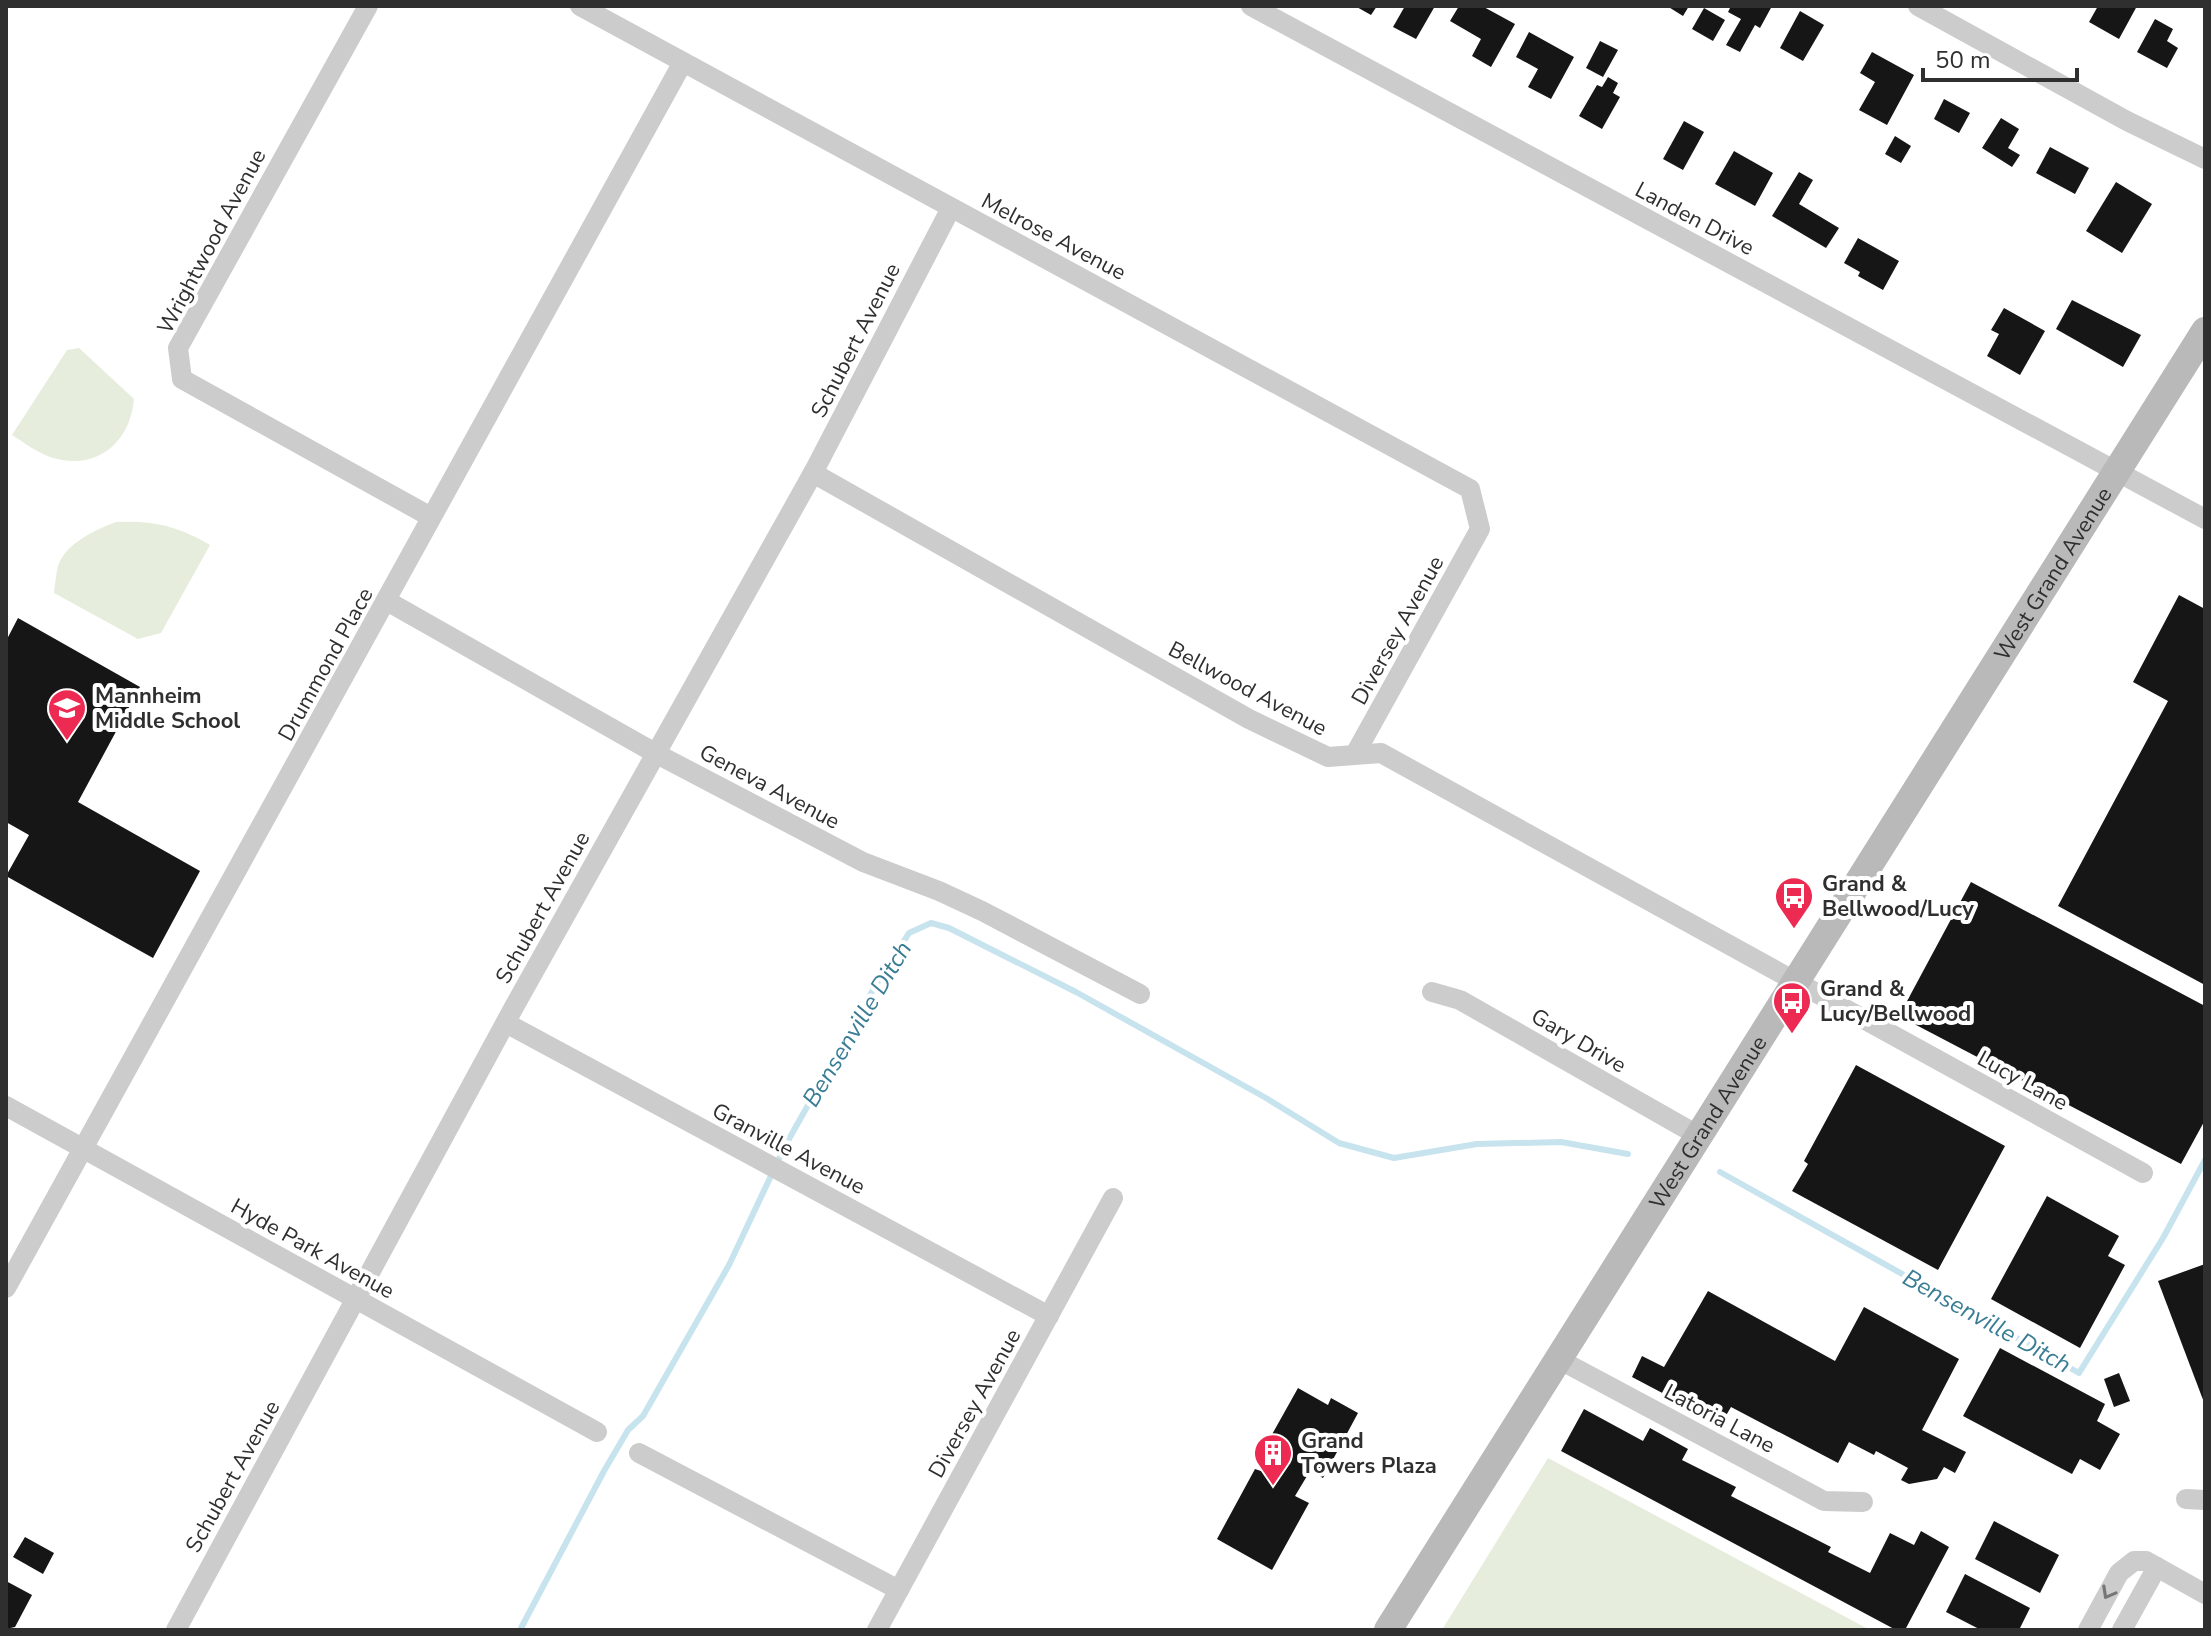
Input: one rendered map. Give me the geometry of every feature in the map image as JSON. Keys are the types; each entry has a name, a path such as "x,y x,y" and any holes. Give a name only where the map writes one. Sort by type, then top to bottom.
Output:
{"main road":[{"name":"West Grand Avenue","path":"1388,1630 2205,331"}],"street":[{"name":"Wrightwood Avenue","path":"368,6 178,348 182,379 431,517"},
{"name":"Melrose Avenue","path":"580,6 1470,489 1480,529"},
{"name":"Landen Drive","path":"1251,6 2205,519"},
{"path":"1918,6 2127,121 2205,159"},
{"name":"Drummond Place","path":"6,1288 683,62"},
{"name":"Schubert Avenue","path":"176,1630 506,1023 813,473 951,208"},
{"name":"Bellwood Avenue","path":"813,473 1249,719 1328,757 1381,753 1796,981"},
{"name":"Diversey Avenue","path":"1355,754 1480,529"},
{"name":"Geneva Avenue","path":"387,601 655,753 863,862 982,911 1140,994"},
{"name":"Lucy Lane","path":"1796,981 2143,1173"},
{"name":"Gary Drive","path":"1432,992 1460,1000 1699,1136"},
{"name":"Granville Avenue","path":"506,1023 1049,1316"},
{"name":"Hyde Park Avenue","path":"6,1106 597,1432"},
{"name":"Diversey Avenue","path":"877,1630 1113,1198"},
{"name":"Latoria Lane","path":"1560,1360 1824,1501 1863,1502"},
{"path":"639,1453 899,1590"},
{"path":"2088,1630 2119,1573 2134,1561 2146,1561 2205,1594"},
{"path":"2122,1630 2157,1567"}],"green space":[{"path":"79,348 134,399 126,429 118,441 95,457 66,461 45,455 12,435 67,350"},
{"path":"116,522 165,526 210,545 161,633 138,639 54,593 58,566 67,551 91,533"},
{"path":"1548,1458 1870,1630 1442,1630"}],"building":[{"path":"1355,6 1377,6 1371,15"},
{"path":"1405,6 1435,6 1416,39 1393,27"},
{"path":"1459,6 1482,6 1515,24 1491,67 1472,56 1481,39 1450,21"},
{"path":"1667,6 1689,6 1683,16"},
{"path":"1731,6 1772,6 1760,28 1755,25 1740,52 1726,45 1741,19 1728,12"},
{"path":"2098,6 2137,6 2119,39 2089,22"},
{"path":"1704,8 1725,20 1713,41 1692,29"},
{"path":"1800,11 1824,25 1803,61 1780,48"},
{"path":"2155,19 2173,29 2167,41 2178,48 2167,68 2137,52"},
{"path":"1529,32 1574,57 1551,99 1528,87 1538,69 1516,57"},
{"path":"1600,41 1618,50 1603,77 1586,68"},
{"path":"1872,52 1914,75 1887,125 1859,110 1875,82 1860,73"},
{"path":"1608,77 1618,83 1613,93 1620,97 1602,129 1579,116 1597,85 1602,87"},
{"path":"1944,99 1970,113 1959,133 1934,119"},
{"path":"2001,118 2019,129 2008,148 2020,155 2012,167 1982,148"},
{"path":"1684,121 1704,132 1683,170 1663,159"},
{"path":"1895,136 1911,146 1901,163 1885,154"},
{"path":"2050,147 2089,168 2075,194 2036,173"},
{"path":"1734,151 1773,173 1755,206 1715,184"},
{"path":"1799,172 1813,180 1799,204 1839,228 1826,248 1772,216"},
{"path":"2116,182 2152,204 2122,253 2086,231"},
{"path":"1858,238 1899,261 1883,290 1858,276 1860,272 1844,263"},
{"path":"2072,300 2141,335 2123,367 2056,329"},
{"path":"2004,308 2045,331 2020,375 1987,356 1999,334 1991,330"},
{"path":"2179,595 2205,609 2205,985 2058,906 2168,701 2133,682"},
{"path":"18,618 140,687 78,802 200,871 153,958 6,876 29,835 6,822 6,641"},
{"path":"1971,882 2205,1006 2205,1120 2181,1164 1899,1016"},
{"path":"1856,1065 2005,1146 1938,1270 1792,1191 1808,1164 1804,1161"},
{"path":"2047,1196 2119,1236 2108,1256 2125,1265 2080,1348 1991,1299"},
{"path":"2205,1264 2205,1405 2158,1281"},
{"path":"1708,1291 1835,1361 1864,1307 1959,1359 1922,1430 1966,1452 1955,1473 1944,1467 1937,1479 1909,1484 1901,1480 1908,1468 1876,1451 1874,1455 1849,1442 1838,1463 1731,1407 1721,1424 1632,1377 1642,1356 1664,1367"},
{"path":"2000,1348 2105,1404 2097,1421 2120,1434 2100,1470 2080,1459 2072,1474 1963,1416"},
{"path":"2119,1373 2130,1401 2114,1407 2104,1379"},
{"name":"Grand Towers Plaza","path":"1298,1388 1328,1405 1331,1398 1358,1413 1323,1478 1310,1471 1295,1496 1309,1503 1272,1570 1217,1539 1255,1469 1261,1471 1268,1456 1261,1454"},
{"path":"1584,1409 1643,1441 1650,1428 1688,1449 1682,1460 1736,1487 1731,1496 1831,1547 1828,1552 1870,1573 1890,1533 1914,1545 1921,1531 1949,1547 1905,1630 1896,1630 1561,1451"},
{"path":"1994,1521 2059,1555 2040,1593 1975,1559"},
{"path":"25,1537 54,1553 43,1574 13,1557"},
{"path":"1965,1574 2030,1608 2019,1630 1981,1630 1946,1612"},
{"path":"6,1581 32,1595 15,1627 6,1629"}],"waterway":[{"name":"Bensenville Ditch","path":"520,1630 604,1471 628,1430 643,1416 729,1265 785,1146 874,988 909,933 931,923 949,928 1076,992 1266,1098 1339,1143 1394,1158 1477,1144 1561,1142 1628,1154"},
{"name":"Bensenville Ditch","path":"1720,1172 2079,1373 2163,1238 2205,1160"}],"place":[{"name":"Mannheim Middle School","path":"67,742"},
{"name":"Grand & Bellwood/Lucy","path":"1794,930"},
{"name":"Grand & Lucy/Bellwood","path":"1792,1035"},
{"name":"Grand Towers Plaza","path":"1273,1487"}]}
